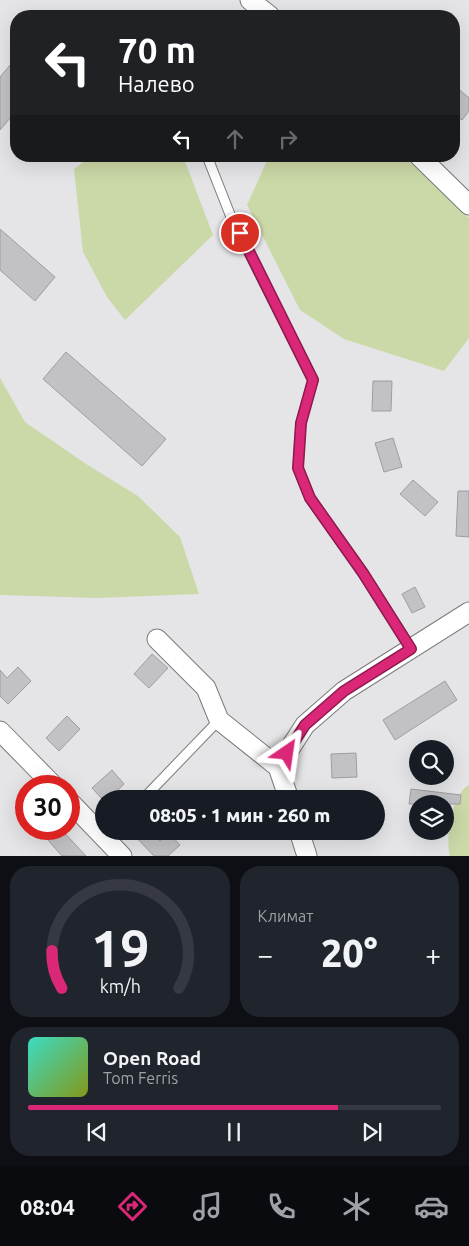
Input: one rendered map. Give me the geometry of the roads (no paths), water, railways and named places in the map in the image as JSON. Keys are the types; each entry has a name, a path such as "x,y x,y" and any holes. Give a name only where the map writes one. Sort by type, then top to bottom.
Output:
{"street":[{"path":"250,0 262,10"},
{"path":"425,162 469,205"},
{"path":"278,767 305,725 344,691 469,612"},
{"path":"157,639 206,688 219,720 278,767 286,790"},
{"path":"0,730 43,775"},
{"path":"80,811 95,824"},
{"path":"111,840 122,856"},
{"path":"302,840 308,856"}],"lane":[{"path":"209,162 231,217 313,380 301,423 298,468 310,498 363,573 411,649"},
{"path":"152,790 219,720"}]}
